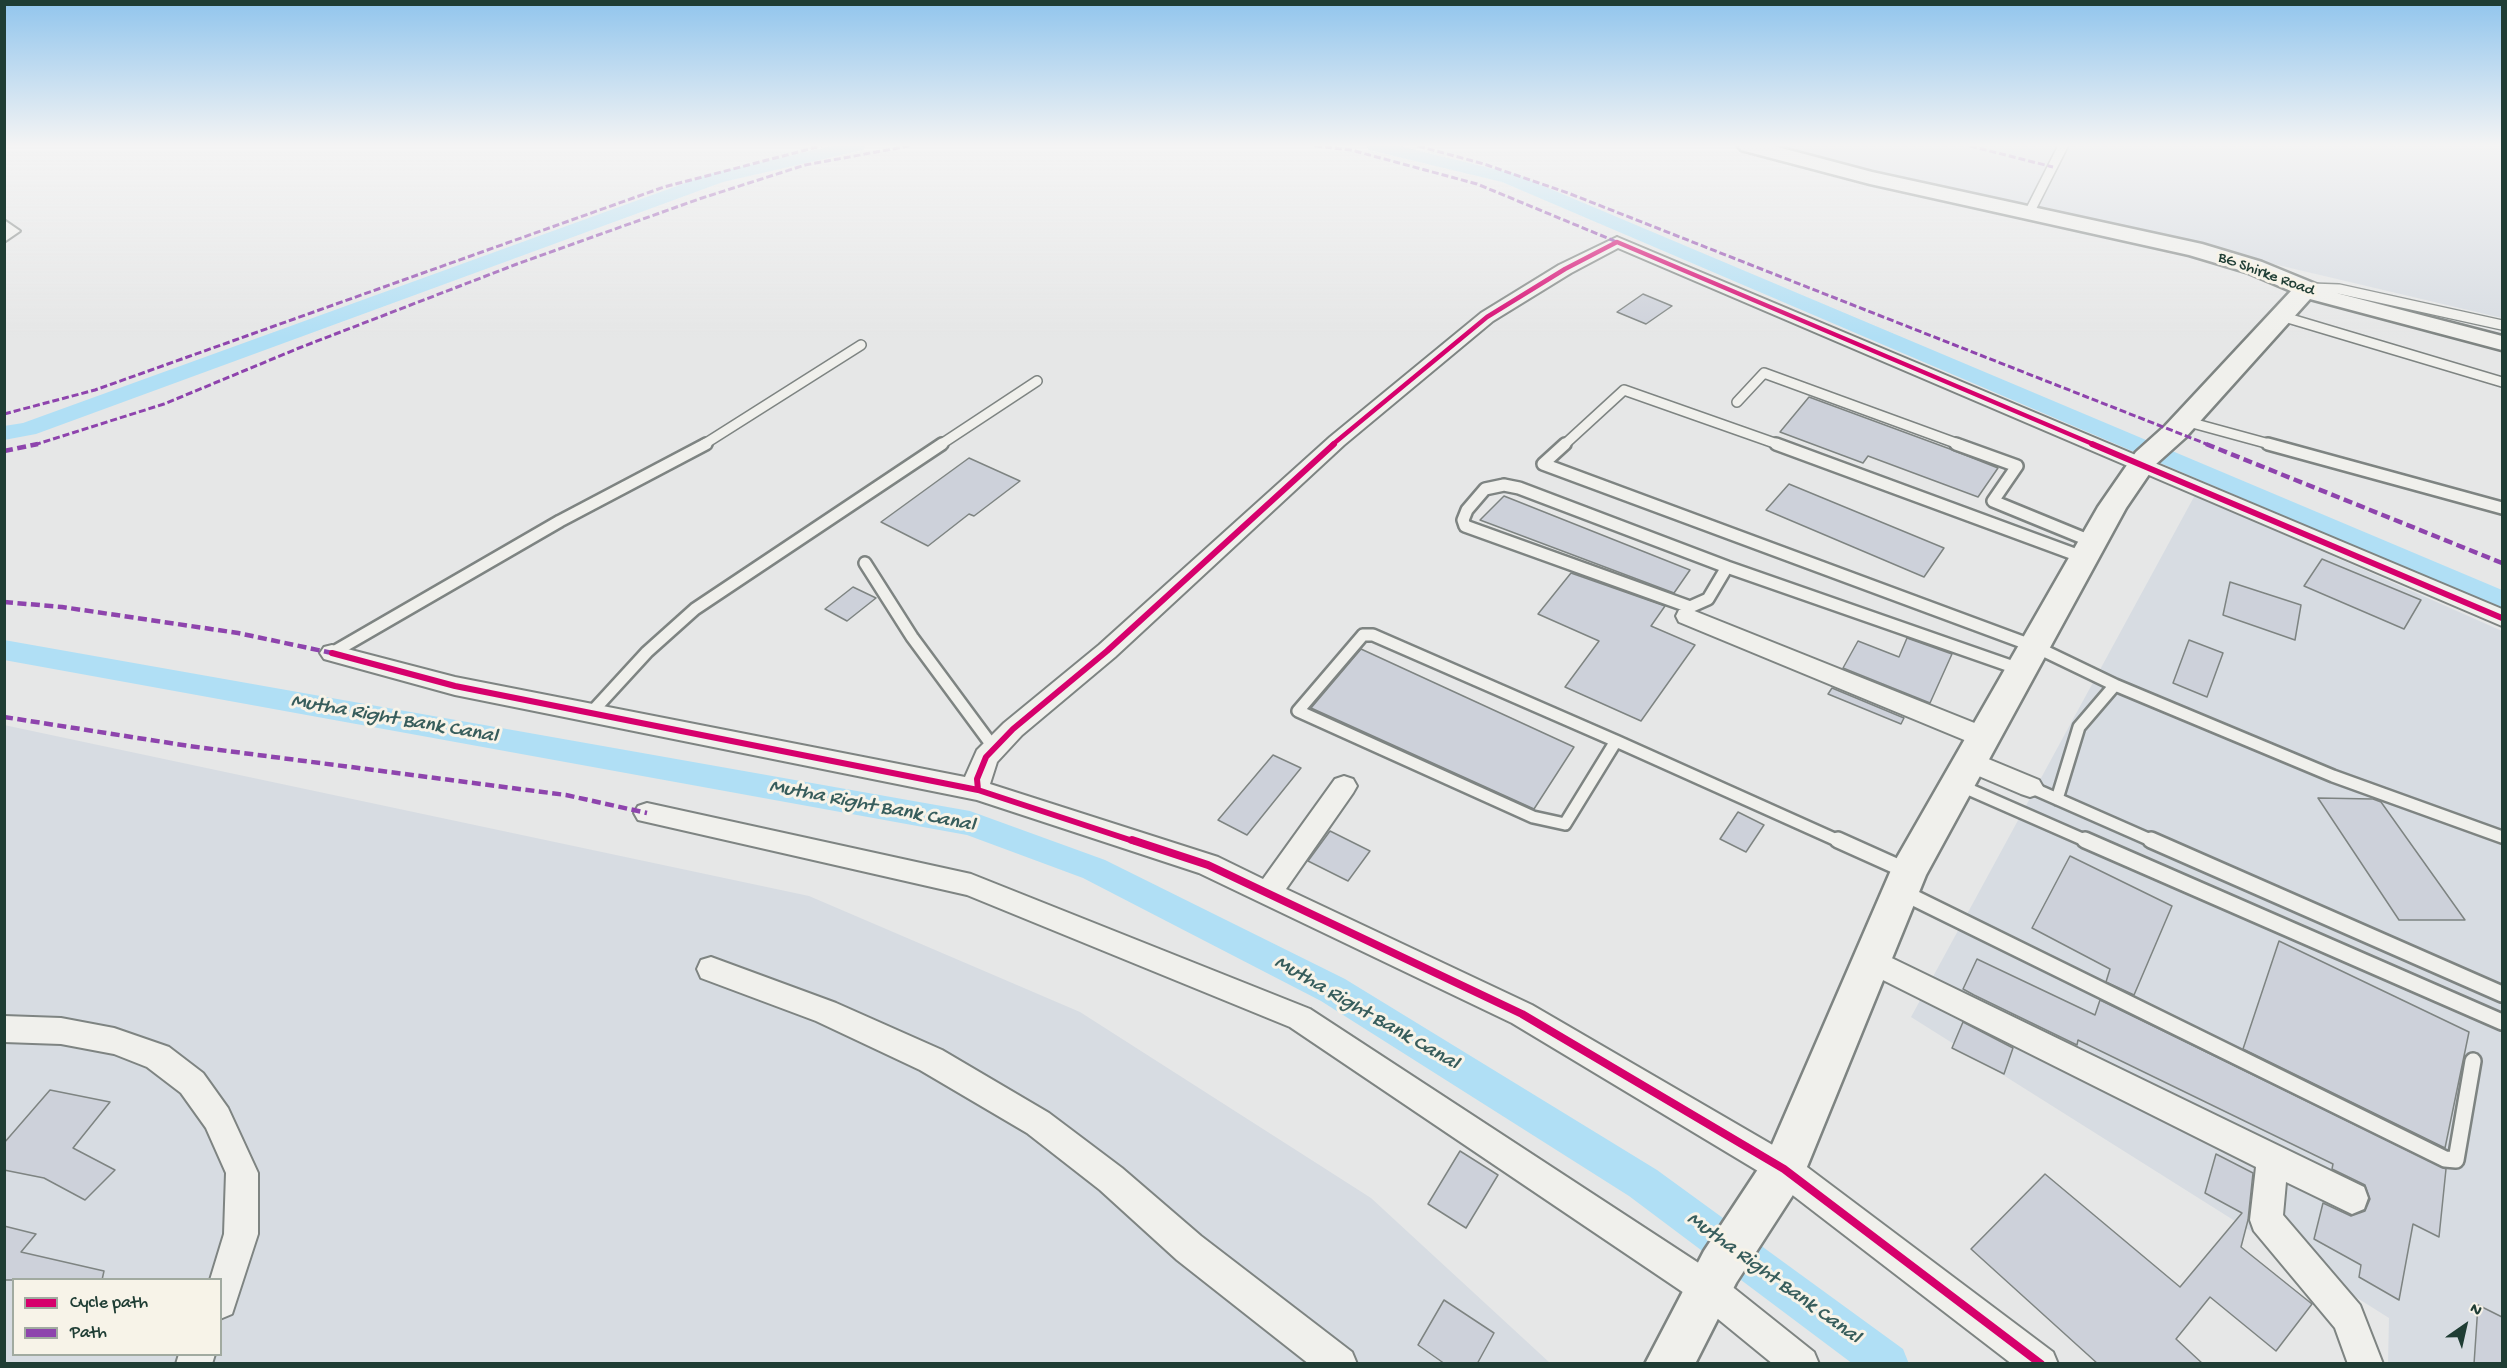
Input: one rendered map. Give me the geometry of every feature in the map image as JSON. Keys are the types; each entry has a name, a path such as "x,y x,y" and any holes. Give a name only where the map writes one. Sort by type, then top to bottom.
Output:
{"street":[{"name":"BG Shirke Road","path":"2015,210 2194,249 2254,267 2375,312 2502,343"},
{"path":"4,225 12,231 4,237"},
{"path":"978,790 980,768 994,748 1107,651 1337,441 1487,317 1565,269 1617,242 2151,455 2502,618"},
{"path":"1669,1364 1714,1278 1775,1182 1904,881 2112,507 2151,455 2307,288"},
{"path":"1687,616 1969,761 2030,787"},
{"path":"332,653 454,686 978,790 1208,865 1522,1014 1775,1182 2041,1364"},
{"path":"1268,893 1344,786"},
{"path":"646,813 971,885 1300,1018 1714,1278 1803,1364"},
{"path":"1871,960 2352,1198"},
{"path":"711,969 826,1012 931,1060 1038,1123 1111,1179 1189,1248 1312,1345 1340,1364"},
{"path":"4,1029 61,1031 114,1041 158,1057 192,1083 217,1118 242,1173 241,1234 222,1296"},
{"path":"2273,1159 2266,1220 2348,1317 2366,1364"}],"lane":[{"path":"2307,288 2339,289 2502,325"},
{"path":"2282,316 2502,382"},
{"path":"332,653 560,520 688,455 861,345"},
{"path":"1737,402 1764,372 2018,466 1993,501 2089,550"},
{"path":"591,713 647,652 695,609 1037,381"},
{"path":"2029,659 1543,464 1623,390 2089,550"},
{"path":"2185,421 2502,508"},
{"path":"1727,567 1708,599 1690,607 1471,530 1463,520 1467,510 1485,489 1504,484 1519,488 1727,567 2115,686 2333,776 2502,837"},
{"path":"865,563 912,637 994,748"},
{"path":"1616,741 1565,824 1533,817 1298,711 1363,635 1373,635 1616,741 1904,881 2445,1159 2456,1160 2473,1061"},
{"path":"2057,799 2079,727 2115,686"},
{"path":"1969,761 2502,1022"},
{"path":"2030,787 2502,994"}],"shaded area":[{"path":"2041,210 2502,210 2502,318"},
{"path":"2195,495 2502,631 2502,1363 2388,1363 2389,1318 1911,1017"},
{"path":"4,725 809,896 1080,1012 1371,1198 1550,1363 5,1363"}],"building":[{"path":"1643,294 1672,306 1646,324 1617,312"},
{"path":"1809,397 1998,468 1978,497 1868,456 1863,463 1780,432"},
{"path":"969,458 1020,481 974,516 969,514 928,546 881,522"},
{"path":"1789,484 1944,548 1924,577 1766,510"},
{"path":"1504,496 1690,570 1674,593 1480,520"},
{"path":"2322,559 2421,600 2404,629 2304,586"},
{"path":"1571,573 1665,606 1651,626 1695,645 1641,721 1565,687 1599,641 1538,614"},
{"path":"2230,582 2301,605 2295,640 2223,615"},
{"path":"853,587 876,598 847,621 825,609"},
{"path":"1907,638 1952,654 1930,703 1843,668 1858,641 1899,657"},
{"path":"2189,640 2223,653 2207,697 2173,683"},
{"path":"1361,649 1574,747 1534,809 1311,708"},
{"path":"1832,688 1904,718 1901,724 1828,694"},
{"path":"1273,755 1301,768 1247,835 1218,820"},
{"path":"2318,798 2373,799 2381,802 2465,920 2399,920"},
{"path":"1738,812 1764,825 1746,852 1720,839"},
{"path":"1330,831 1370,851 1348,881 1308,861"},
{"path":"2070,856 2172,906 2134,995 2106,982 2110,969 2032,928"},
{"path":"2279,941 2469,1032 2445,1148 2243,1049"},
{"path":"1977,959 2095,1015 2100,1000 2446,1169 2439,1237 2413,1224 2399,1300 2359,1277 2361,1265 2314,1239 2323,1203 2351,1216 2365,1211 2370,1199 2365,1185 2332,1169 2333,1164 2078,1040 2077,1045 1963,989"},
{"path":"1963,1022 2013,1048 2004,1074 1952,1048"},
{"path":"50,1090 110,1102 73,1148 115,1170 85,1200 44,1178 4,1170 4,1143"},
{"path":"1460,1151 1498,1175 1466,1228 1428,1204"},
{"path":"2216,1154 2253,1173 2248,1220 2241,1247 2312,1304 2276,1351 2210,1297 2176,1339 2203,1364 2098,1364 1971,1249 2045,1174 2180,1287 2242,1213 2205,1193"},
{"path":"4,1226 36,1234 21,1252 104,1271 102,1278 12,1278 12,1280 4,1280"},
{"path":"1444,1300 1494,1333 1477,1364 1445,1364 1418,1345"},
{"path":"2478,1305 2502,1317 2502,1364 2474,1364"}],"waterway":[{"path":"4,433 28,429 630,210"},
{"path":"1583,210 2502,600"},
{"name":"Mutha Right Bank Canal","path":"4,650 970,823 1094,869 1333,990 1643,1183 1888,1364"}],"marked path":[{"path":"4,414 95,390 598,210"},
{"path":"4,451 28,447 164,404 299,348 517,264 669,210"},
{"path":"1539,210 1617,242"},
{"path":"1610,210 1771,275 2062,386 2502,563"},
{"path":"4,602 62,607 238,633 332,653"},
{"path":"4,717 189,746 566,795 647,813"}],"cycle path":[{"path":"978,790 977,779 986,757 1013,729 1107,651 1337,441 1487,317 1565,269 1617,242 2502,618"},
{"path":"332,653 455,686 978,790 1208,865 1522,1014 1784,1169 2041,1364"}]}
